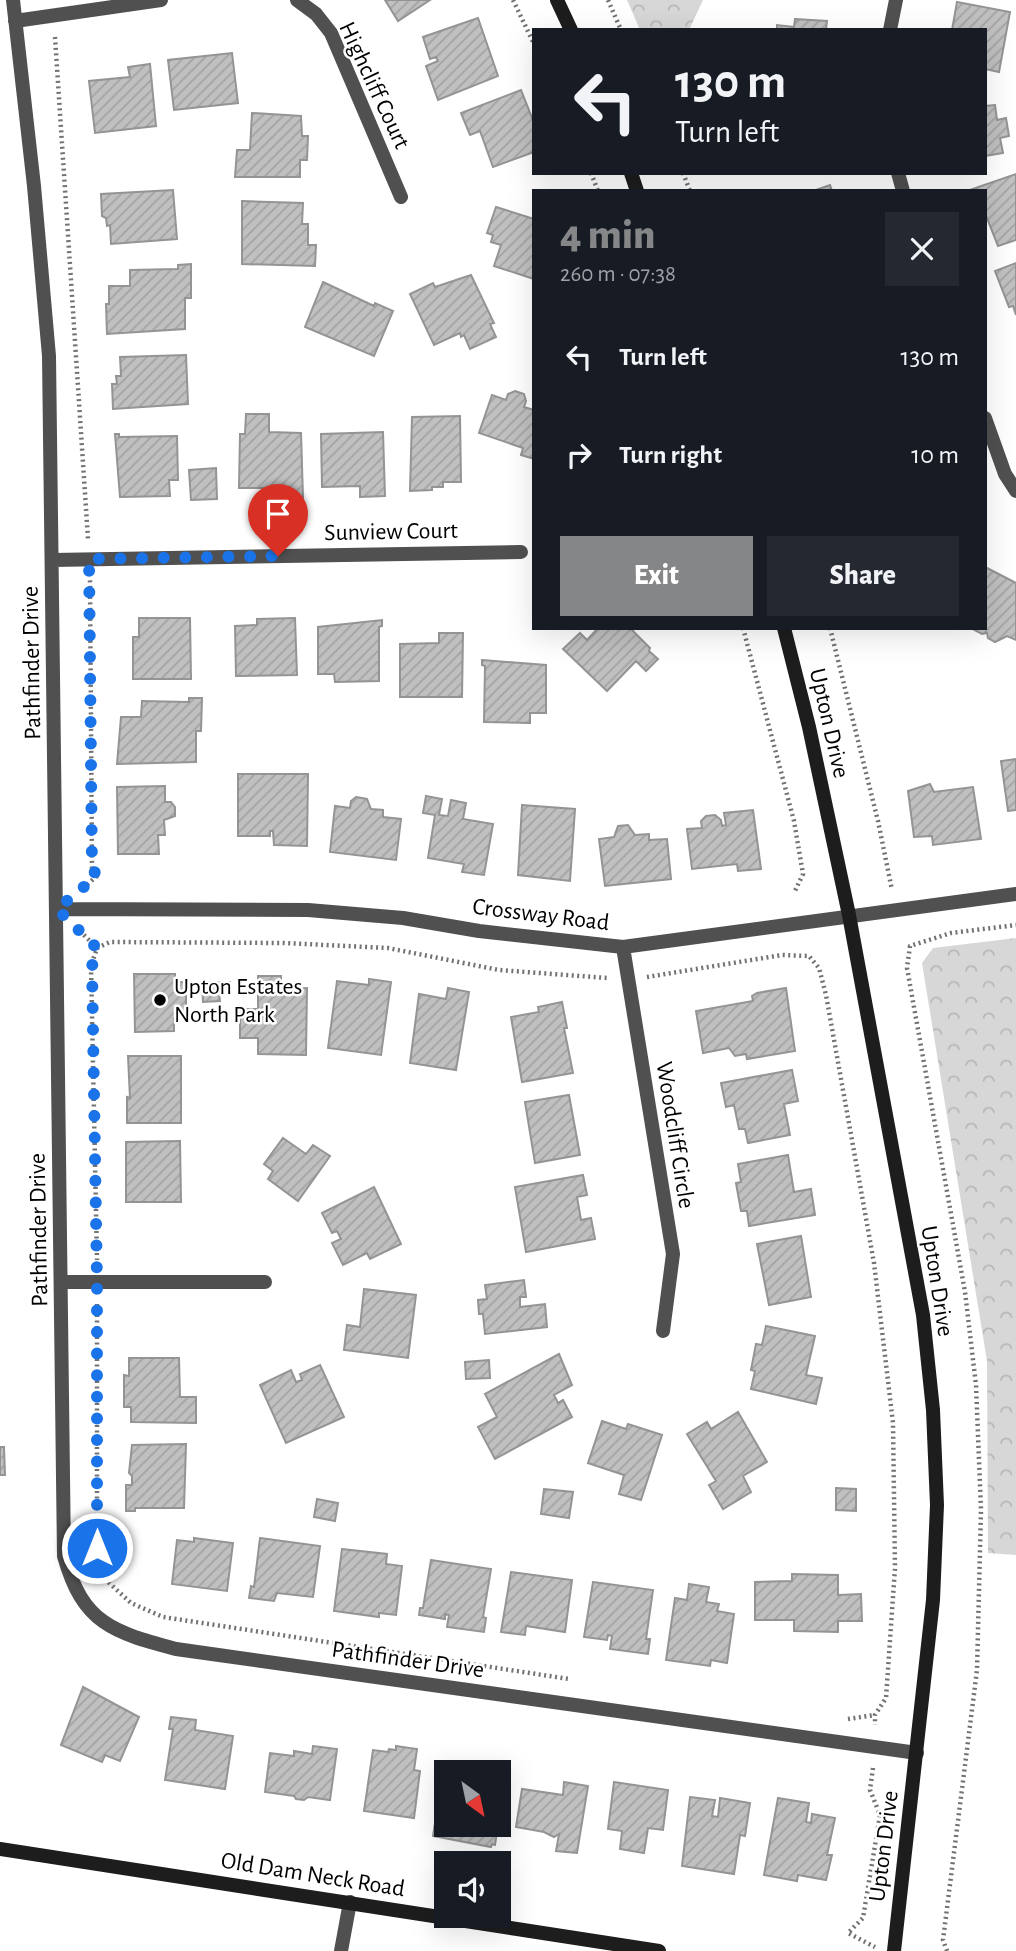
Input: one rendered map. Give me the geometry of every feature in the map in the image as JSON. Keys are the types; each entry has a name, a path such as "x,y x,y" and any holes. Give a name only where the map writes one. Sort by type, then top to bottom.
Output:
{"main road":[{"path":"557,0 570,28"},
{"name":"Upton Drive","path":"785,630 809,727 849,915 923,1315 933,1410 937,1505 933,1600 894,1951"},
{"name":"Old Dam Neck Road","path":"0,1849 659,1951"}],"street":[{"name":"Pathfinder Drive","path":"13,0 34,186 49,356 64,1556 71,1582 86,1606 106,1625 134,1638 176,1649 917,1753"},
{"path":"15,21 160,0"},
{"name":"Highcliff Court","path":"297,0 316,14 331,33 401,197"},
{"path":"890,28 896,0"},
{"path":"987,423 1006,474 1016,491"},
{"name":"Sunview Court","path":"52,559 521,552"},
{"name":"Crossway Road","path":"57,909 307,910 403,918 623,947 1016,894"},
{"name":"Woodcliff Circle","path":"623,947 673,1254 663,1331"},
{"path":"61,1282 265,1282"},
{"path":"341,1951 349,1902"}],"path":[{"path":"513,0 532,40"},
{"path":"608,0 620,28"},
{"path":"53,16 89,559 92,868 97,876 57,909 97,948"},
{"path":"744,630 794,821 803,874 795,891"},
{"path":"831,630 878,821 896,909"},
{"path":"910,946 951,933 1016,925"},
{"path":"578,1680 163,1617 131,1603 107,1581 97,1548 97,1282 92,966 97,948 110,942 284,943 388,948 499,970 628,980 782,955 809,956 819,968 827,995 874,1263 893,1423 895,1568 886,1698 875,1715 877,1747 870,1790 880,1815 863,1918 848,1933 881,1951"},
{"path":"845,1720 875,1715"}],"green space":[{"path":"627,0 703,0 690,28 639,28"},
{"path":"1016,938 1016,1555 988,1553 987,1361 922,963 933,948"}],"building":[{"path":"385,0 430,0 398,21"},
{"path":"957,2 1010,12 999,72 987,69 987,28 952,28"},
{"path":"478,18 498,76 438,100 426,66 438,61 436,57 430,59 423,37"},
{"path":"795,19 827,21 826,28 777,28 777,25 794,27"},
{"path":"232,53 238,103 174,110 168,60"},
{"path":"150,64 156,126 95,133 89,81 130,77 128,67"},
{"path":"521,90 532,118 532,153 493,167 480,131 470,135 461,113"},
{"path":"995,105 997,120 1006,118 1009,136 1000,138 1003,153 987,156 987,106"},
{"path":"252,113 301,116 302,136 308,136 307,160 300,160 300,177 235,177 237,150 250,150"},
{"path":"1016,174 1016,240 998,246 987,218 987,189 973,189"},
{"path":"173,190 177,239 111,244 110,225 107,226 106,218 102,216 101,194"},
{"path":"242,201 303,203 302,224 308,224 308,245 316,245 315,266 242,264"},
{"path":"496,207 532,218 532,278 494,266 501,245 491,242 493,235 487,233"},
{"path":"1016,263 1016,315 1013,306 1009,307 995,271"},
{"path":"191,264 191,298 185,298 185,329 107,334 106,304 109,304 109,286 130,286 130,270 178,269 178,265"},
{"path":"471,275 494,323 490,324 496,337 470,349 464,335 461,337 460,333 434,345 410,294 433,283 435,287"},
{"path":"323,282 374,306 375,303 393,311 374,356 305,327"},
{"path":"186,355 188,404 113,409 112,384 117,384 116,376 121,376 120,357"},
{"path":"515,391 524,394 524,407 532,409 532,458 521,455 523,448 479,433 492,395 506,400 508,394"},
{"path":"246,414 269,414 269,432 301,433 303,498 277,498 277,488 239,488 240,434 245,434"},
{"path":"460,416 461,482 443,482 443,487 432,487 432,490 410,491 412,417"},
{"path":"383,432 385,496 360,497 360,486 322,487 321,434"},
{"path":"115,434 119,434 119,437 177,436 178,480 169,480 170,496 120,497"},
{"path":"216,468 217,499 191,500 189,470"},
{"path":"987,568 1016,583 1016,640 1007,636 995,642 988,638 987,633 982,634 975,630 987,630"},
{"path":"139,618 190,618 191,679 133,679 133,637 139,637"},
{"path":"295,618 297,675 236,676 235,626 257,625 257,619"},
{"path":"382,620 382,626 379,627 379,681 335,682 334,674 318,674 318,627"},
{"path":"596,630 632,630 658,659 646,671 636,661 607,691 563,649 580,633 587,640"},
{"path":"439,633 463,633 462,697 400,697 400,644 439,643"},
{"path":"482,660 546,665 546,713 530,713 530,723 484,722 485,666 482,665"},
{"path":"189,698 202,698 201,731 196,731 196,762 117,764 121,717 141,717 142,701 189,702"},
{"path":"1016,759 1016,810 1008,811 1001,761"},
{"path":"238,774 308,774 307,846 274,845 273,831 270,831 270,836 238,836"},
{"path":"930,784 934,792 973,787 981,839 933,845 932,836 914,837 908,791"},
{"path":"165,786 165,802 171,802 175,807 175,816 164,820 165,835 158,835 159,854 118,854 117,787"},
{"path":"426,796 442,799 439,815 448,816 451,800 466,803 463,819 493,824 484,875 462,872 464,864 428,858 435,815 423,813"},
{"path":"356,797 367,799 371,809 383,810 383,817 401,819 396,860 330,852 335,806 350,808 351,801"},
{"path":"522,805 575,809 570,881 518,875"},
{"path":"753,810 761,869 738,871 737,864 692,869 687,829 702,828 701,821 706,816 715,815 721,820 722,826 726,825 724,813"},
{"path":"628,825 635,835 649,834 649,840 667,839 671,879 605,886 599,839 614,837 618,826"},
{"name":"Upton Estates North Park","path":"134,974 175,974 175,982 186,982 186,1018 174,1018 174,1031 135,1032"},
{"path":"258,976 281,976 281,985 290,984 290,989 307,988 306,1055 258,1054 258,1038 240,1038 240,1009 258,1009"},
{"path":"369,979 391,982 381,1055 328,1048 337,981 369,985"},
{"path":"230,982 231,992 219,993 220,1001 203,1002 202,983"},
{"path":"448,988 469,992 456,1070 410,1063 419,994 446,999"},
{"path":"786,988 795,1051 747,1059 746,1054 735,1056 729,1048 703,1053 696,1011 753,1001 752,996 757,993"},
{"path":"562,1002 573,1073 522,1082 511,1017 539,1012 538,1007"},
{"path":"128,1056 181,1056 181,1123 127,1123 127,1097 130,1098"},
{"path":"792,1070 798,1101 784,1104 790,1135 748,1143 745,1129 739,1129 734,1105 726,1107 721,1083"},
{"path":"569,1095 580,1155 535,1163 525,1102"},
{"path":"283,1138 306,1154 313,1145 330,1156 298,1201 268,1179 273,1171 264,1164"},
{"path":"180,1141 181,1202 126,1202 126,1142"},
{"path":"788,1155 794,1192 811,1189 815,1215 749,1226 747,1211 741,1211 736,1183 741,1182 738,1164"},
{"path":"583,1175 587,1195 577,1197 581,1220 591,1218 595,1239 526,1252 515,1187"},
{"path":"374,1187 401,1244 370,1259 367,1253 343,1265 332,1243 341,1239 337,1231 332,1233 322,1213"},
{"path":"801,1236 811,1297 769,1305 757,1244"},
{"path":"524,1280 526,1297 520,1297 520,1307 545,1304 547,1327 485,1334 478,1300 487,1299 485,1285"},
{"path":"364,1289 416,1295 408,1358 344,1350 347,1325 360,1327"},
{"path":"766,1326 815,1336 806,1375 822,1378 816,1404 751,1389 756,1344 762,1345"},
{"path":"559,1354 572,1385 554,1395 558,1403 563,1400 572,1417 495,1459 478,1427 497,1417 485,1394"},
{"path":"129,1358 179,1358 180,1397 196,1397 196,1423 131,1422 131,1407 124,1407 124,1375 129,1376"},
{"path":"489,1360 490,1378 466,1379 465,1362"},
{"path":"320,1365 344,1417 286,1443 260,1385 291,1370 296,1382 302,1380 300,1374"},
{"path":"738,1412 767,1462 743,1476 751,1492 723,1509 709,1485 716,1481 687,1434 707,1422 711,1429"},
{"path":"602,1421 626,1429 628,1424 662,1435 641,1500 619,1494 624,1475 588,1463"},
{"path":"186,1444 184,1508 135,1508 135,1511 126,1511 126,1485 132,1485 132,1476 129,1473 132,1445"},
{"path":"0,1447 4,1447 5,1475 0,1475"},
{"path":"836,1488 856,1489 856,1511 836,1510"},
{"path":"544,1489 573,1492 569,1518 541,1514"},
{"path":"317,1499 338,1503 335,1521 314,1517"},
{"path":"194,1538 233,1543 227,1591 172,1584 177,1540 194,1542"},
{"path":"260,1538 320,1546 313,1597 277,1593 274,1601 249,1598 251,1586 254,1587"},
{"path":"342,1549 387,1554 386,1564 402,1566 396,1615 379,1613 379,1617 334,1611"},
{"path":"431,1560 491,1569 483,1617 486,1618 484,1632 447,1627 449,1615 445,1614 445,1619 419,1615 420,1608 423,1608"},
{"path":"511,1572 572,1580 565,1632 526,1626 525,1635 501,1632"},
{"path":"792,1574 838,1575 838,1595 861,1594 862,1621 838,1621 838,1632 794,1631 794,1620 755,1620 755,1582 792,1581"},
{"path":"593,1582 653,1590 646,1639 650,1639 648,1654 610,1649 612,1636 608,1635 607,1640 584,1637"},
{"path":"689,1584 709,1587 706,1602 719,1604 717,1611 734,1614 727,1663 711,1660 710,1666 666,1660 675,1598 687,1600"},
{"path":"83,1687 139,1717 120,1761 105,1755 102,1762 61,1745"},
{"path":"171,1717 196,1720 195,1730 233,1736 225,1789 165,1780 173,1729 169,1729"},
{"path":"313,1746 337,1749 330,1800 308,1797 304,1800 265,1792 270,1753 294,1756 294,1751 312,1754"},
{"path":"396,1746 417,1749 414,1770 420,1771 414,1818 364,1811 373,1750 388,1752 389,1749 396,1750"},
{"path":"564,1782 588,1786 577,1853 556,1851 559,1834 554,1837 544,1832 516,1827 522,1789 563,1795"},
{"path":"614,1782 668,1790 663,1830 648,1828 644,1853 620,1849 622,1831 608,1829"},
{"path":"690,1797 715,1800 712,1816 718,1817 720,1798 750,1803 745,1836 740,1835 734,1874 682,1866"},
{"path":"778,1798 809,1803 806,1822 811,1823 812,1814 835,1818 827,1855 832,1855 826,1880 798,1875 797,1881 764,1875"},
{"path":"444,1838 496,1838 495,1845 492,1844 491,1847"}],"place":[{"name":"Upton Estates North Park","path":"160,1000"}],"route":[{"path":"97,1548 97,1282 92,966 97,948 57,909 97,876 92,868 89,559 278,556"}]}
